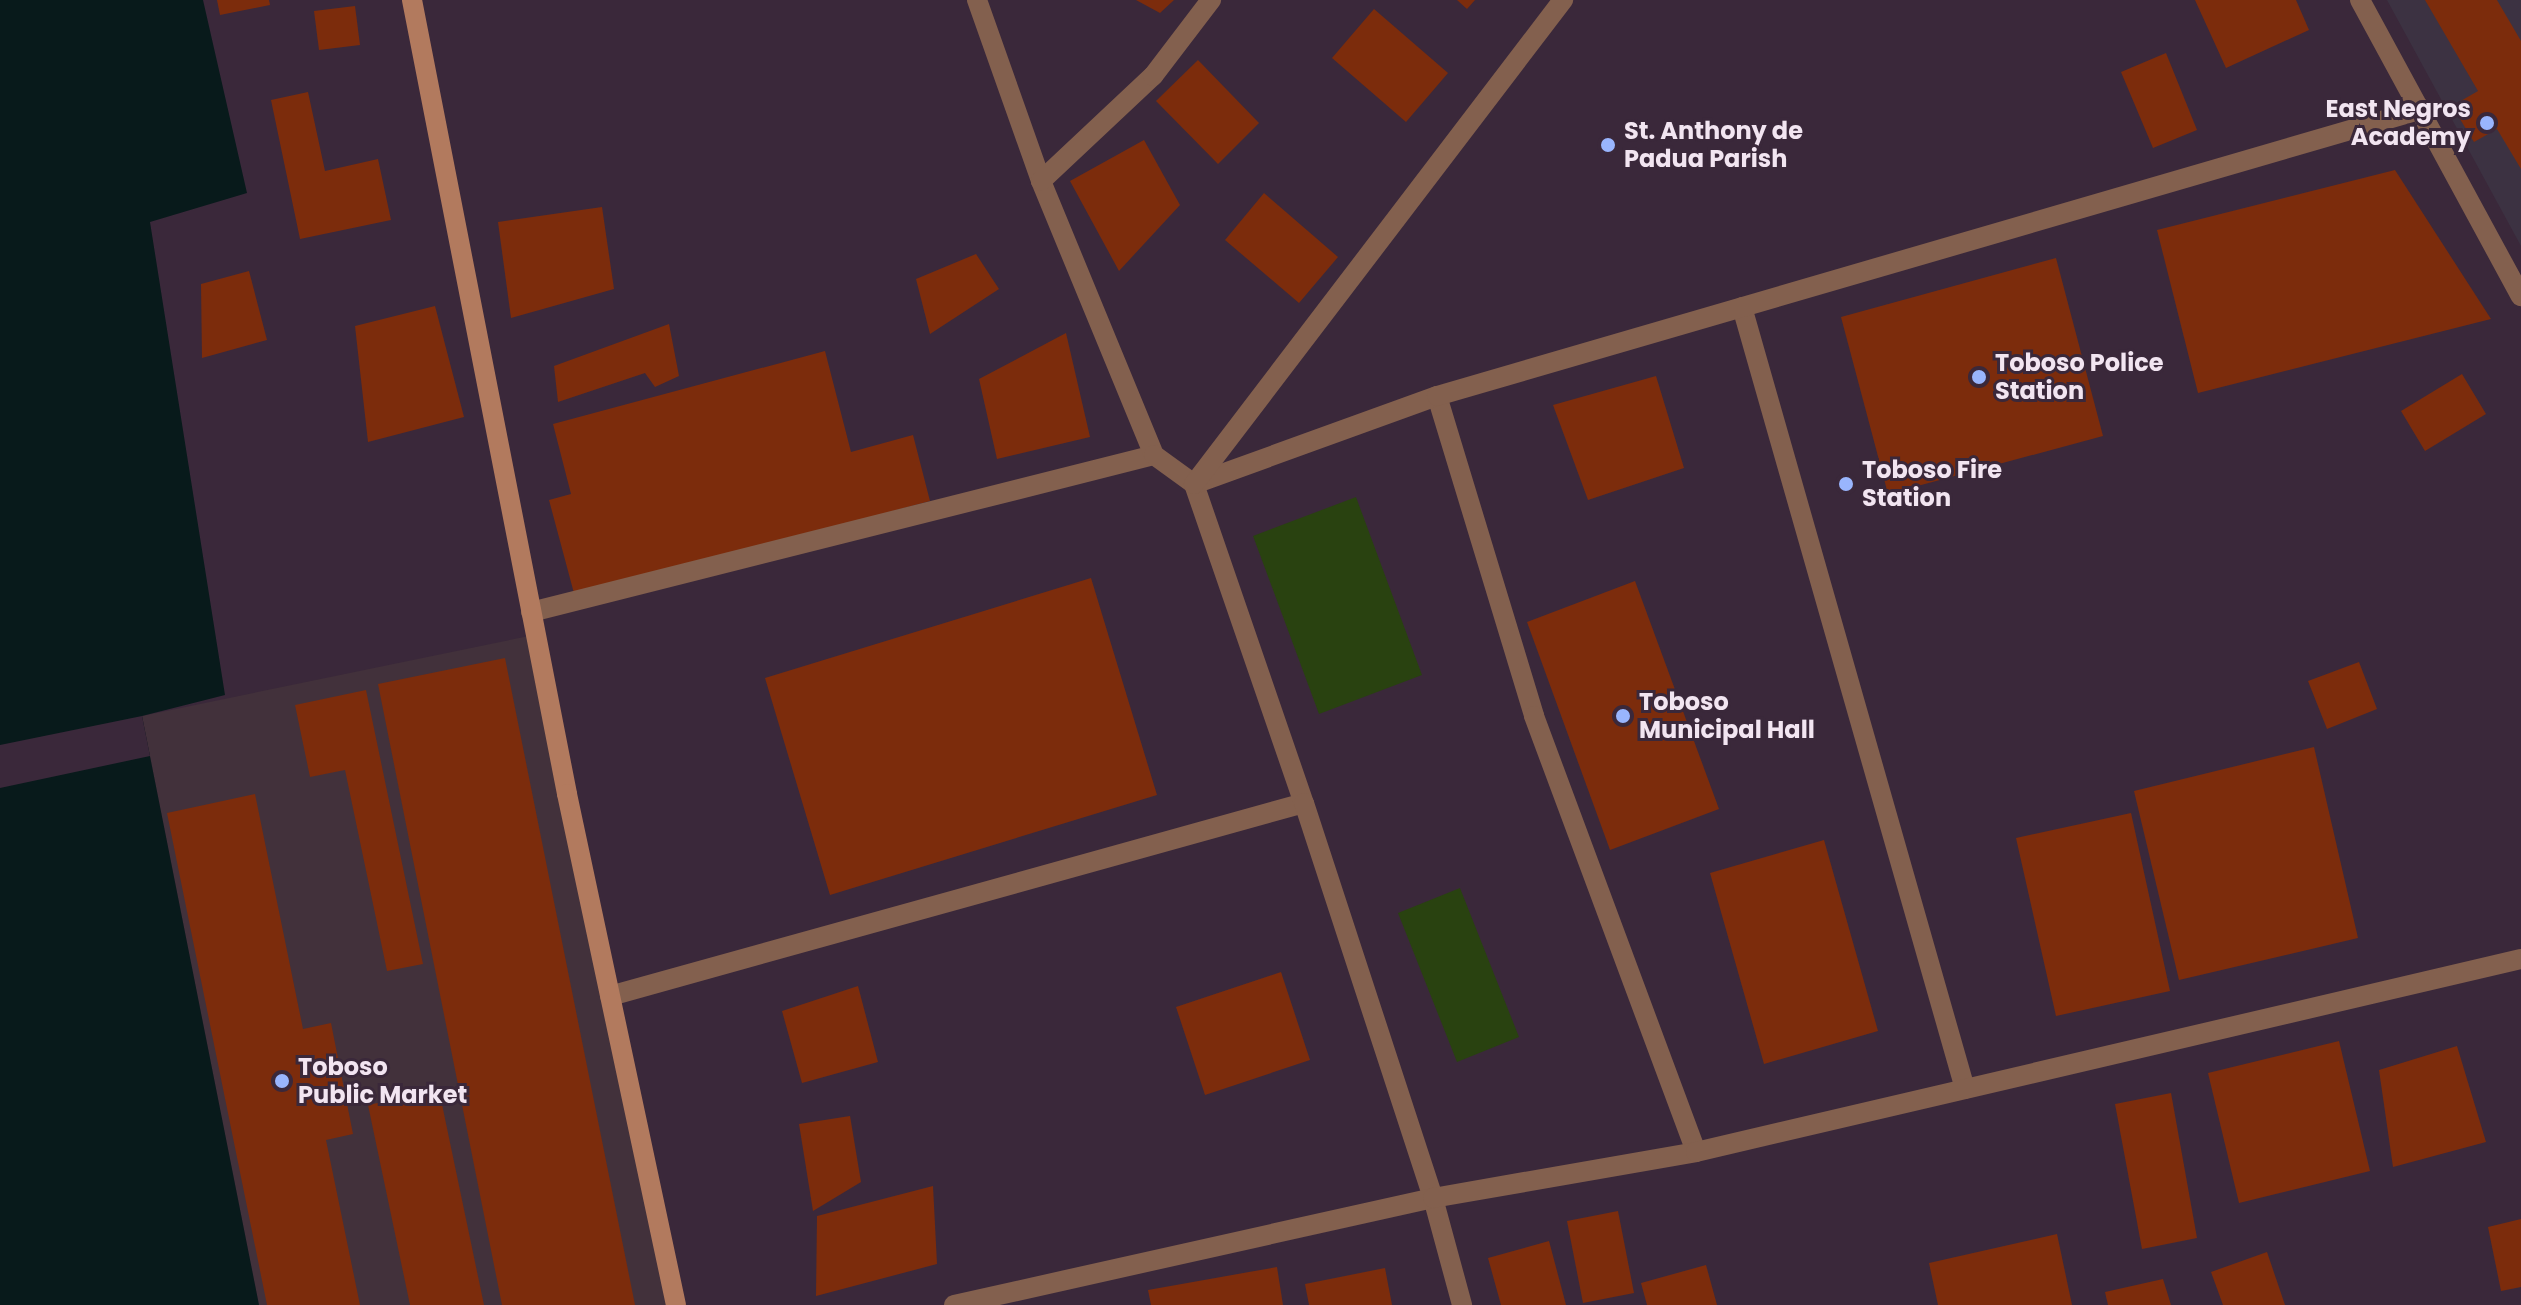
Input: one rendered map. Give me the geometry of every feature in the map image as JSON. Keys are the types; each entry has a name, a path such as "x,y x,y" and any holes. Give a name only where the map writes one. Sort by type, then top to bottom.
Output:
{"main road":[{"path":"412,0 531,612 676,1305"}],"street":[{"path":"977,0 1041,181 1154,455 1194,484 1304,803 1433,1198 1462,1305"},
{"path":"1041,181 1153,76 1211,0"},
{"path":"1194,484 1563,0"},
{"path":"2360,0 2521,296"},
{"path":"1194,484 1437,396 2422,109"},
{"path":"1742,307 1965,1089"},
{"path":"1437,396 1534,716 1696,1152"},
{"path":"531,612 1154,455"},
{"path":"610,996 1304,803"},
{"path":"954,1305 1433,1198 1696,1152 2521,959"}],"shaded area":[{"path":"0,0 203,0 247,193 150,222 225,695 142,716 259,1305 0,1305"},
{"name":"East Negros Academy","path":"2387,0 2521,0 2521,246"},
{"name":"Toboso Public Market","path":"529,636 676,1305 259,1305 142,716"}],"green space":[{"path":"1356,497 1422,675 1319,714 1253,536"},
{"path":"1460,888 1519,1037 1457,1062 1398,913"}],"pier":[{"path":"142,716 150,756 0,788 0,745"}],"building":[{"path":"217,0 269,0 270,5 220,15"},
{"path":"1136,0 1174,0 1160,13"},
{"path":"1457,0 1475,0 1467,9"},
{"path":"2195,0 2296,0 2309,30 2226,68"},
{"path":"2425,0 2497,0 2521,41 2521,169 2497,129 2474,142 2452,106 2478,91"},
{"path":"355,6 360,45 319,50 314,11"},
{"path":"1374,9 1448,73 1406,122 1332,58"},
{"path":"2166,53 2197,130 2153,148 2121,72"},
{"path":"1198,60 1259,123 1218,164 1156,101"},
{"path":"308,92 325,171 378,159 391,220 300,239 271,100"},
{"path":"1144,140 1180,205 1119,271 1070,181"},
{"path":"2395,170 2491,319 2198,393 2157,230"},
{"path":"1264,193 1338,257 1299,303 1225,240"},
{"path":"602,207 614,289 511,318 498,222"},
{"path":"976,254 999,289 930,334 916,279"},
{"path":"2056,258 2103,436 1888,494 1841,317"},
{"path":"249,271 267,340 202,358 201,284"},
{"path":"435,306 464,417 368,442 355,326"},
{"path":"669,324 679,376 655,387 645,373 558,402 554,366"},
{"path":"1066,333 1090,437 997,459 979,379"},
{"path":"825,351 851,452 913,435 930,501 575,597 549,500 571,494 553,424"},
{"path":"2462,374 2486,414 2425,451 2401,411"},
{"path":"1656,376 1684,468 1588,500 1553,405"},
{"path":"1091,578 1157,795 830,895 765,678"},
{"name":"Toboso Municipal Hall","path":"1635,581 1719,809 1610,850 1527,622"},
{"path":"505,658 635,1305 502,1305 378,684"},
{"path":"2359,662 2377,709 2327,729 2308,681"},
{"path":"366,690 423,964 387,971 345,770 310,777 295,705"},
{"path":"2314,747 2358,938 2179,980 2134,791"},
{"name":"Toboso Public Market","path":"255,794 303,1029 331,1023 353,1134 326,1140 360,1305 267,1305 167,813"},
{"path":"2131,813 2170,991 2056,1016 2016,838"},
{"path":"1824,840 1878,1031 1764,1064 1710,873"},
{"path":"1281,972 1310,1060 1205,1095 1176,1007"},
{"path":"858,986 878,1062 802,1083 782,1011"},
{"path":"2339,1041 2370,1171 2239,1203 2208,1073"},
{"path":"2457,1046 2486,1142 2393,1167 2379,1070"},
{"path":"439,1090 484,1305 410,1305 368,1105"},
{"path":"2171,1093 2197,1238 2142,1249 2115,1104"},
{"path":"850,1116 861,1182 813,1211 799,1124"},
{"path":"933,1186 937,1264 816,1296 817,1216"},
{"path":"1618,1211 1634,1293 1583,1303 1567,1221"},
{"path":"2521,1219 2521,1287 2501,1291 2488,1227"},
{"path":"2057,1234 2072,1305 1938,1305 1929,1263"},
{"path":"1549,1241 1566,1305 1501,1305 1488,1258"},
{"path":"2267,1252 2285,1305 2223,1305 2211,1272"},
{"path":"1706,1265 1717,1305 1647,1305 1641,1283"},
{"path":"1277,1267 1283,1305 1151,1305 1148,1290"},
{"path":"1385,1268 1392,1305 1309,1305 1305,1284"},
{"path":"2163,1279 2171,1305 2108,1305 2105,1292"}],"place":[{"name":"East Negros Academy","path":"2487,123"},
{"name":"St. Anthony de Padua Parish","path":"1608,145"},
{"name":"Toboso Police Station","path":"1979,377"},
{"name":"Toboso Fire Station","path":"1846,484"},
{"name":"Toboso Municipal Hall","path":"1623,716"},
{"name":"Toboso Public Market","path":"282,1081"}]}
